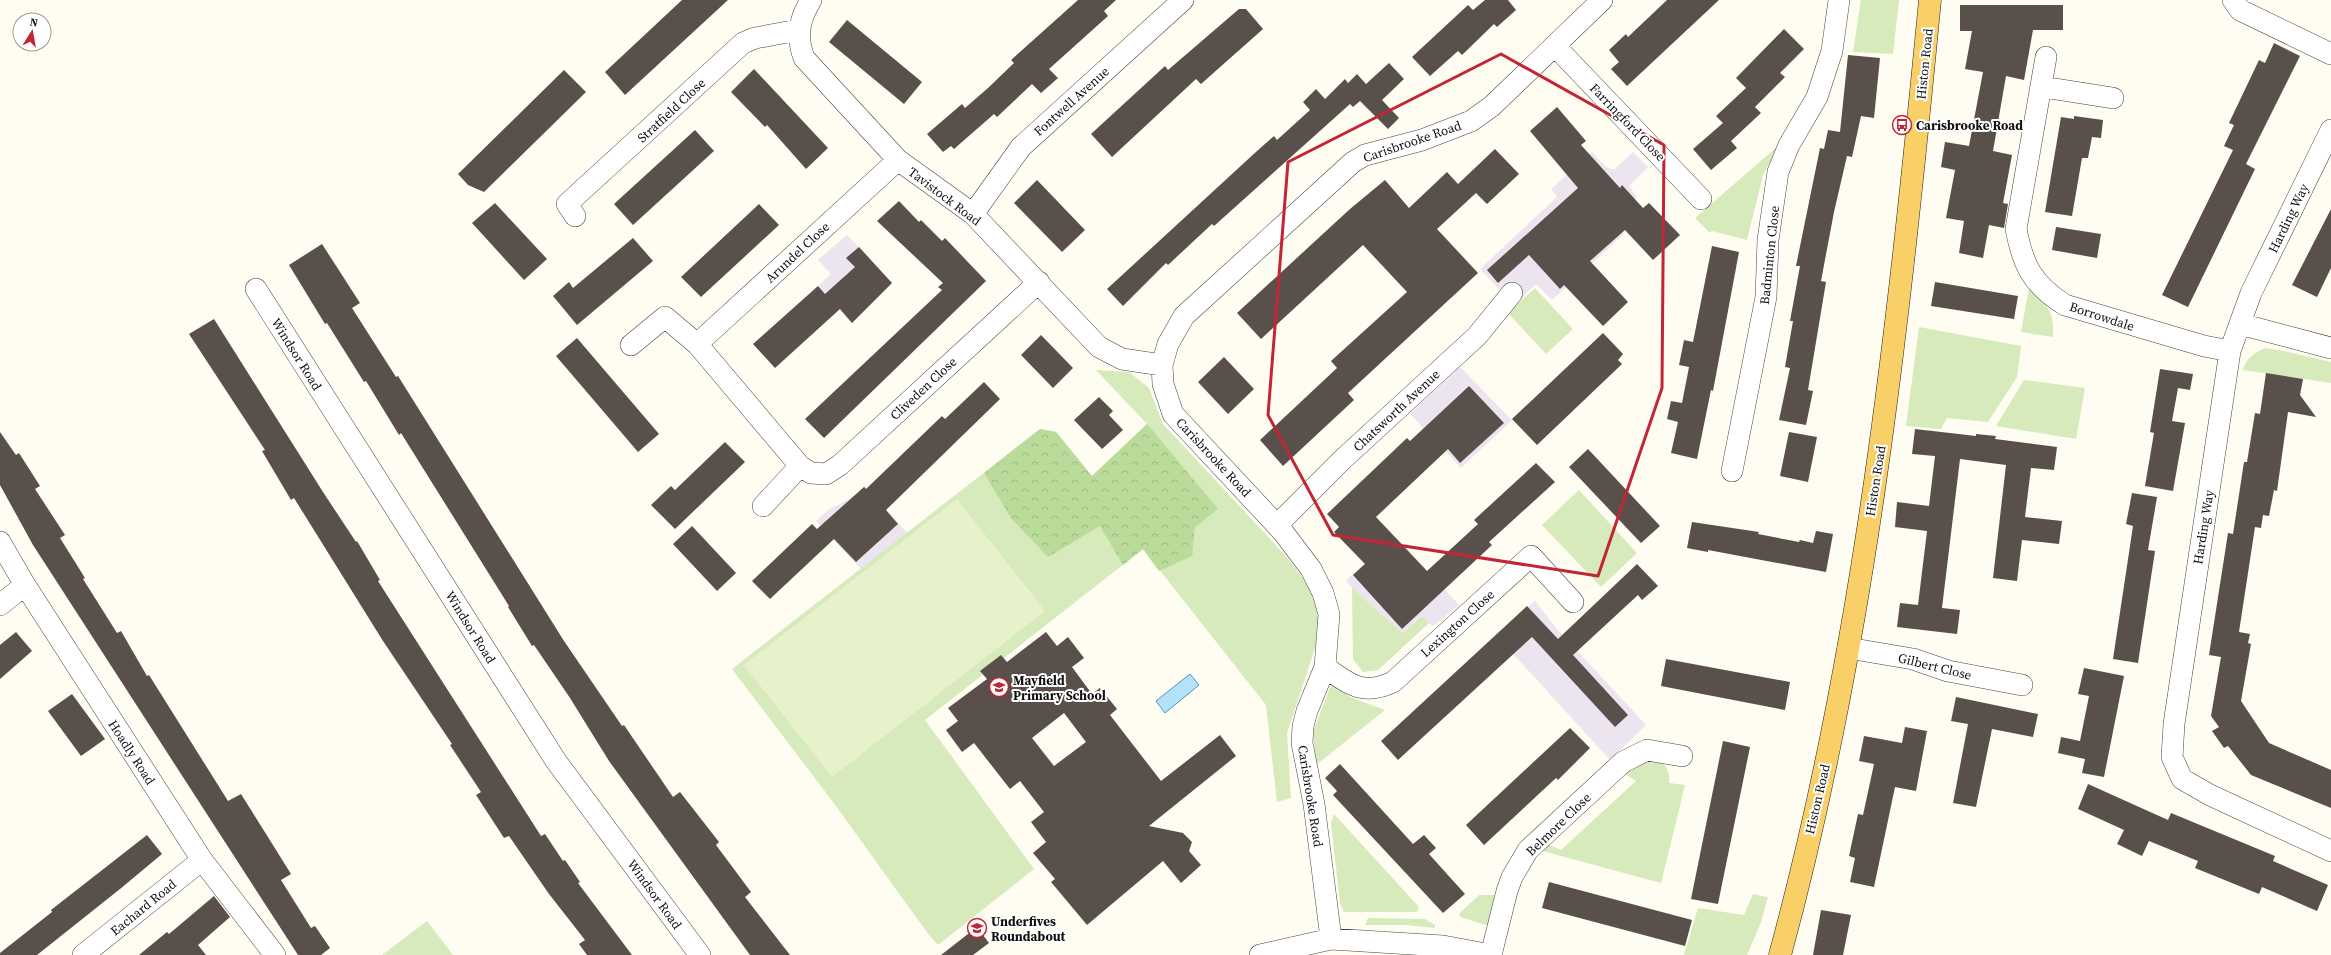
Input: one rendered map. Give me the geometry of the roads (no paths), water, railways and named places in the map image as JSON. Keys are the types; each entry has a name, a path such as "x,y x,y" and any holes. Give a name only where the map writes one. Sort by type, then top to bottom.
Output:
{"main road":[{"name":"Histon Road","path":"1780,955 1824,770 1848,648 1876,478 1897,321 1930,0"}],"street":[{"name":"Tavistock Road","path":"811,0 805,10 798,30 799,45 804,58 898,160 973,214 1099,347 1122,359 1162,365"},
{"name":"Fontwell Avenue","path":"973,214 1021,147 1183,0"},
{"name":"Carisbrooke Road","path":"1331,939 1314,804 1302,743 1303,726 1307,711 1325,667 1329,614 1323,593 1311,569 1277,525 1173,414 1162,384 1162,365 1168,344 1184,316 1353,162 1365,155 1422,140 1471,121 1492,106 1602,0"},
{"name":"Badminton Close","path":"1732,471 1766,297 1768,240 1778,172 1789,146 1817,96 1832,51 1839,0"},
{"path":"2234,0 2240,10 2331,54"},
{"name":"Stratfield Close","path":"576,216 567,204 743,43 755,38 798,30"},
{"name":"Farringford Close","path":"1555,46 1701,199"},
{"name":"Borrowdale","path":"2046,57 2043,87 2016,229 2020,250 2028,272 2052,297 2066,305 2204,346 2230,351"},
{"path":"2043,87 2113,98"},
{"name":"Harding Way","path":"2331,130 2251,293 2230,351 2175,716 2172,757 2182,778 2210,795 2331,851"},
{"name":"Arundel Close","path":"697,344 898,160"},
{"name":"Cliveden Close","path":"631,345 665,316 697,344 800,466 811,473 826,474 840,465 1039,282"},
{"name":"Windsor Road","path":"256,289 556,761 700,955"},
{"name":"Chatsworth Avenue","path":"1277,525 1342,460 1477,336 1512,293"},
{"path":"2240,324 2331,348"},
{"path":"763,506 800,466"},
{"name":"Hoadly Road","path":"0,542 25,585 202,860 275,955"},
{"name":"Lexington Close","path":"1325,667 1346,683 1362,689 1378,689 1393,682 1531,556 1574,602"},
{"path":"0,605 25,585"},
{"name":"Gilbert Close","path":"1848,648 1913,659 1948,671 2022,685"},
{"name":"Belmore Close","path":"1491,955 1512,877 1528,850 1623,762 1647,750 1682,756"},
{"name":"Eachard Road","path":"83,955 202,860"},
{"path":"1260,955 1331,939 1491,955"}],"water":[{"path":"1190,674 1199,685 1165,713 1156,701"}],"place":[{"name":"Carisbrooke Road","path":"1902,125"},
{"name":"Mayfield Primary School","path":"999,687"},
{"name":"Underfives Roundabout","path":"977,928"}]}
